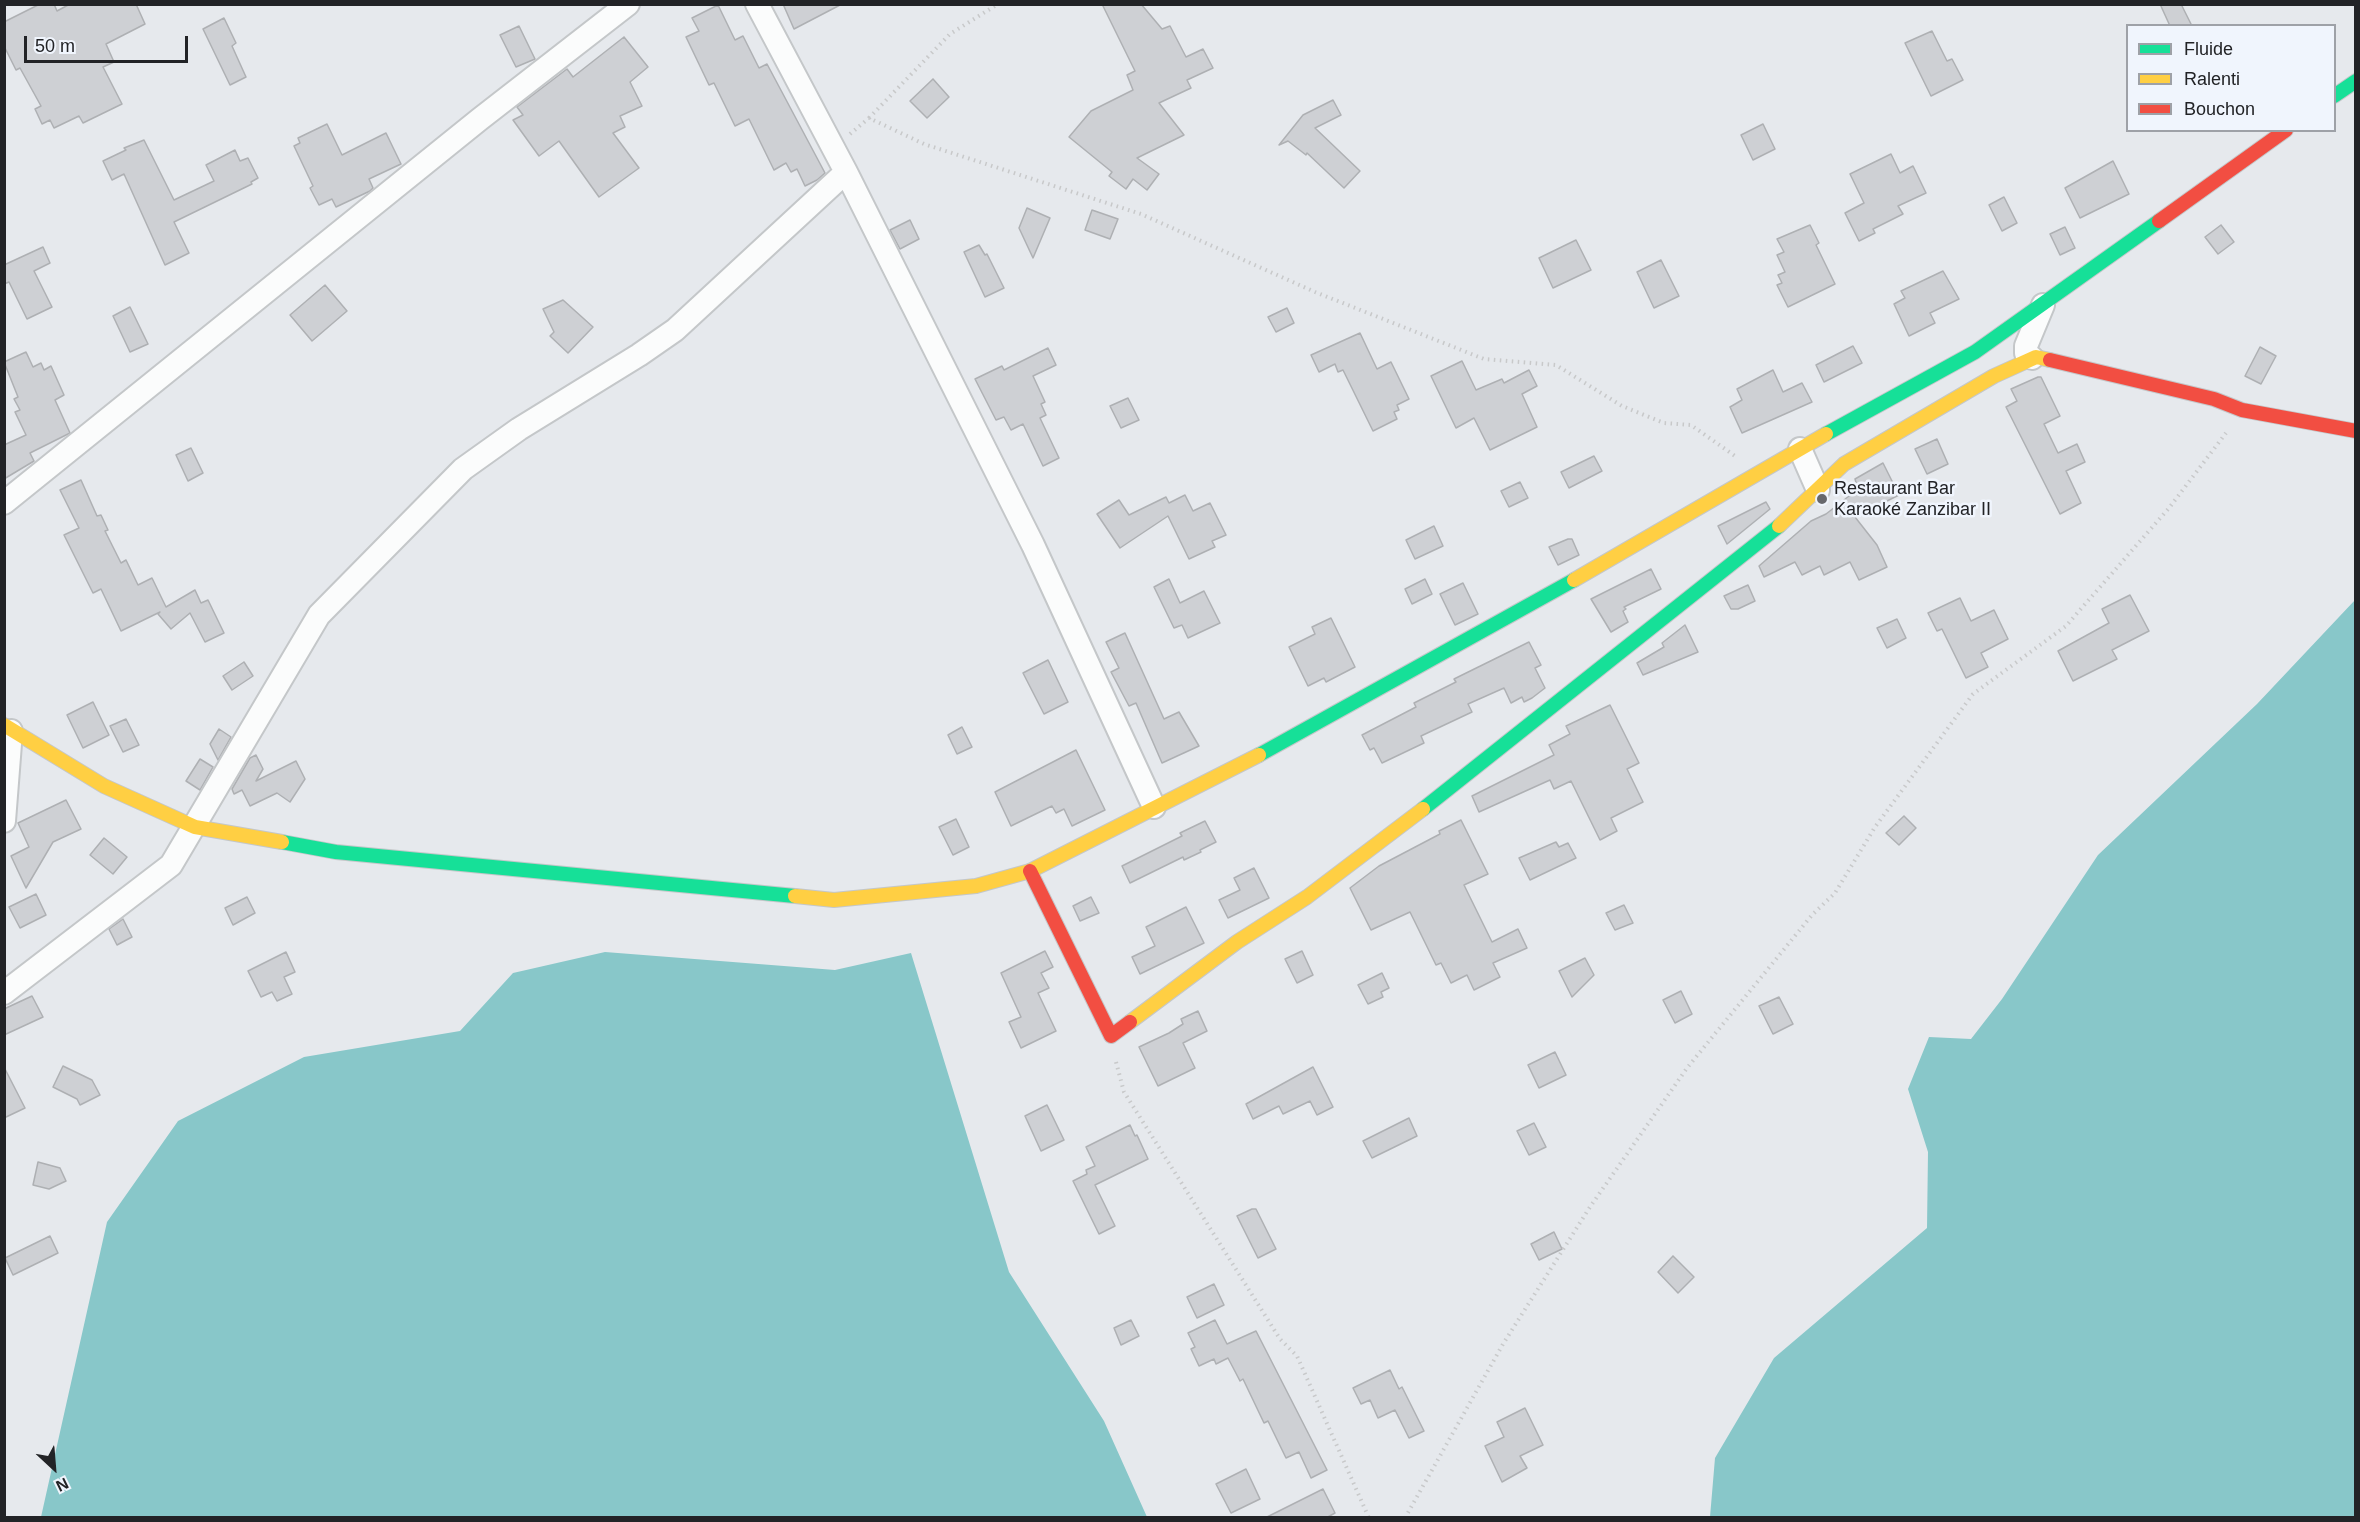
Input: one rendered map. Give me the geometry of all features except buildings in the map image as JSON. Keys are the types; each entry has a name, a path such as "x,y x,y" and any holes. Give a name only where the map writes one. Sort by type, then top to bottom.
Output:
{"main road":[{"path":"2336,95 2355,81"},
{"path":"8,728 104,786 195,827 336,852 834,900 976,886 1030,871 1277,747 1531,606 1763,469 1979,349 2283,132"},
{"path":"1030,871 1111,1036 1237,942 1307,897 1413,817 1778,527 1847,462 1986,380 2032,358 2214,399 2243,411 2355,431"}],"street":[{"path":"4,502 480,119 627,4"},
{"path":"757,4 846,172 1033,545 1154,807"},
{"path":"4,993 166,870 177,858 320,613 462,469 519,429 639,355 675,330 846,172"},
{"path":"2032,358 2026,353 2025,346 2043,303"},
{"path":"1851,421 1871,419 1986,380"},
{"path":"1800,449 1818,490"},
{"path":"4,821 8,728"}],"path":[{"path":"833,147 869,117 950,34 998,4"},
{"path":"869,117 921,143 1141,214 1315,292 1484,359 1556,365 1622,406 1664,423 1691,424 1742,461 1763,469"},
{"path":"1405,1518 1503,1344 1590,1207 1687,1068 1812,915 1835,893 1875,827 1973,694 2002,675 2073,619 2170,507 2243,411"},
{"path":"1111,1036 1123,1090 1280,1339 1297,1356 1368,1518"}],"water":[{"path":"2355,600 2355,1517 1710,1517 1715,1458 1774,1358 1927,1228 1928,1152 1908,1089 1929,1037 1971,1039 2002,999 2098,855 2257,704"},
{"path":"605,952 835,970 911,953 1009,1272 1104,1421 1147,1517 41,1517 107,1222 178,1121 304,1057 460,1031 513,973"}],"traffic: fast":[{"path":"2336,95 2356,81"},
{"path":"1826,434 1975,352 2159,221"},
{"path":"1423,809 1779,526"},
{"path":"1259,755 1574,580"},
{"path":"282,842 336,852 795,896"}],"traffic: slow":[{"path":"1779,526 1844,464 1994,376 2036,357 2050,360"},
{"path":"1574,580 1826,434"},
{"path":"4,725 104,786 195,827 282,842"},
{"path":"795,896 834,900 976,886 1030,871 1259,755"},
{"path":"1130,1022 1237,942 1307,897 1423,809"}],"traffic: jam":[{"path":"2159,221 2283,132"},
{"path":"2050,360 2214,399 2242,410 2356,431"},
{"path":"1030,871 1111,1036 1130,1022"}],"place":[{"name":"Restaurant Bar Karaoké Zanzibar II","path":"1822,499"}]}
